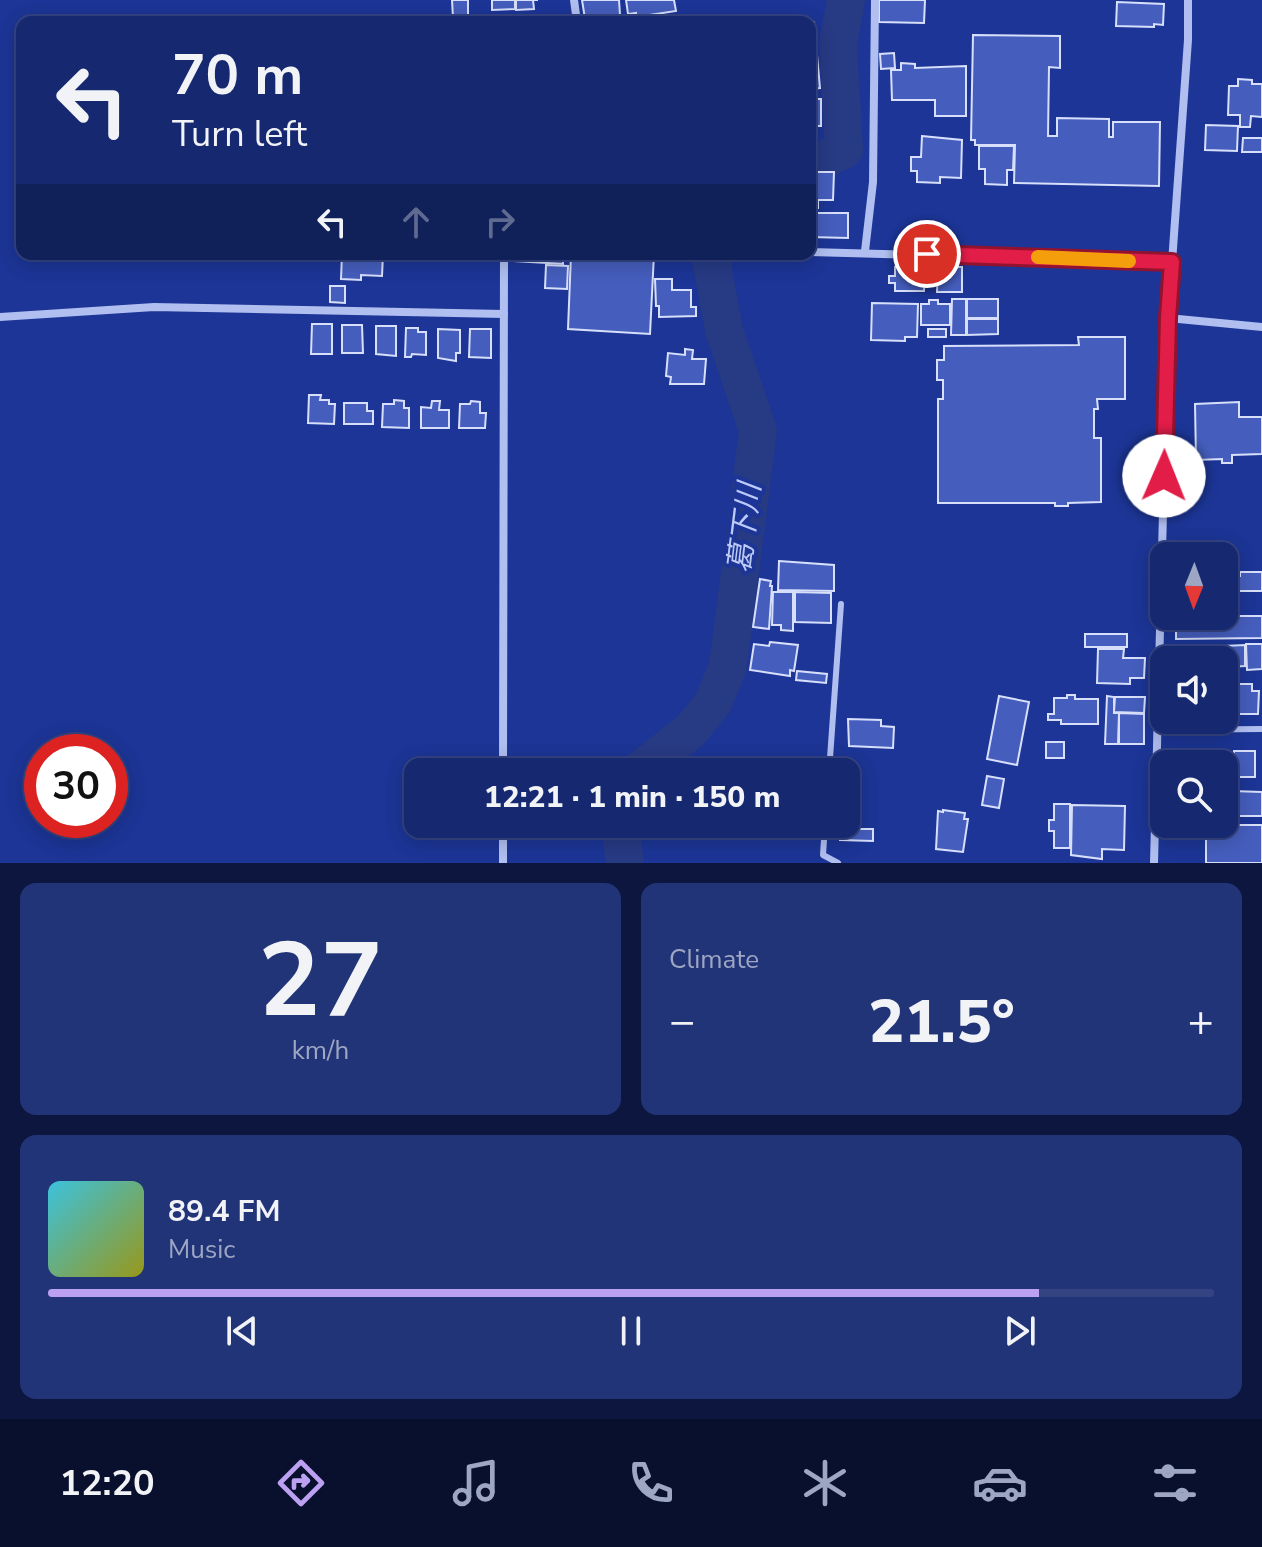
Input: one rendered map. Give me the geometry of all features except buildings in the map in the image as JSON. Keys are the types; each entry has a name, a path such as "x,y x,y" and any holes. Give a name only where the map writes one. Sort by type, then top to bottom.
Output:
{"street":[{"path":"865,251 873,182 875,0"},
{"path":"1159,646 1168,318 1188,40 1188,0"},
{"path":"816,252 1172,262"},
{"path":"503,758 504,260"},
{"path":"0,317 154,307 504,314"},
{"path":"1168,318 1262,327"},
{"path":"1154,863 1157,734"},
{"path":"503,838 503,863"}],"lane":[{"path":"830,758 841,604"},
{"path":"1238,729 1262,729"},
{"path":"824,838 823,855 838,863"}],"waterway":[{"name":"葛下川","path":"816,162 844,150 838,44 846,0"},
{"name":"葛下川","path":"656,758 691,730 713,703 728,666 758,431 724,330 711,260"},
{"name":"葛下川","path":"622,838 625,863"}],"slow traffic":[{"path":"1038,257 1129,261"}],"route":[{"path":"927,254 1172,262 1164,476"}]}
